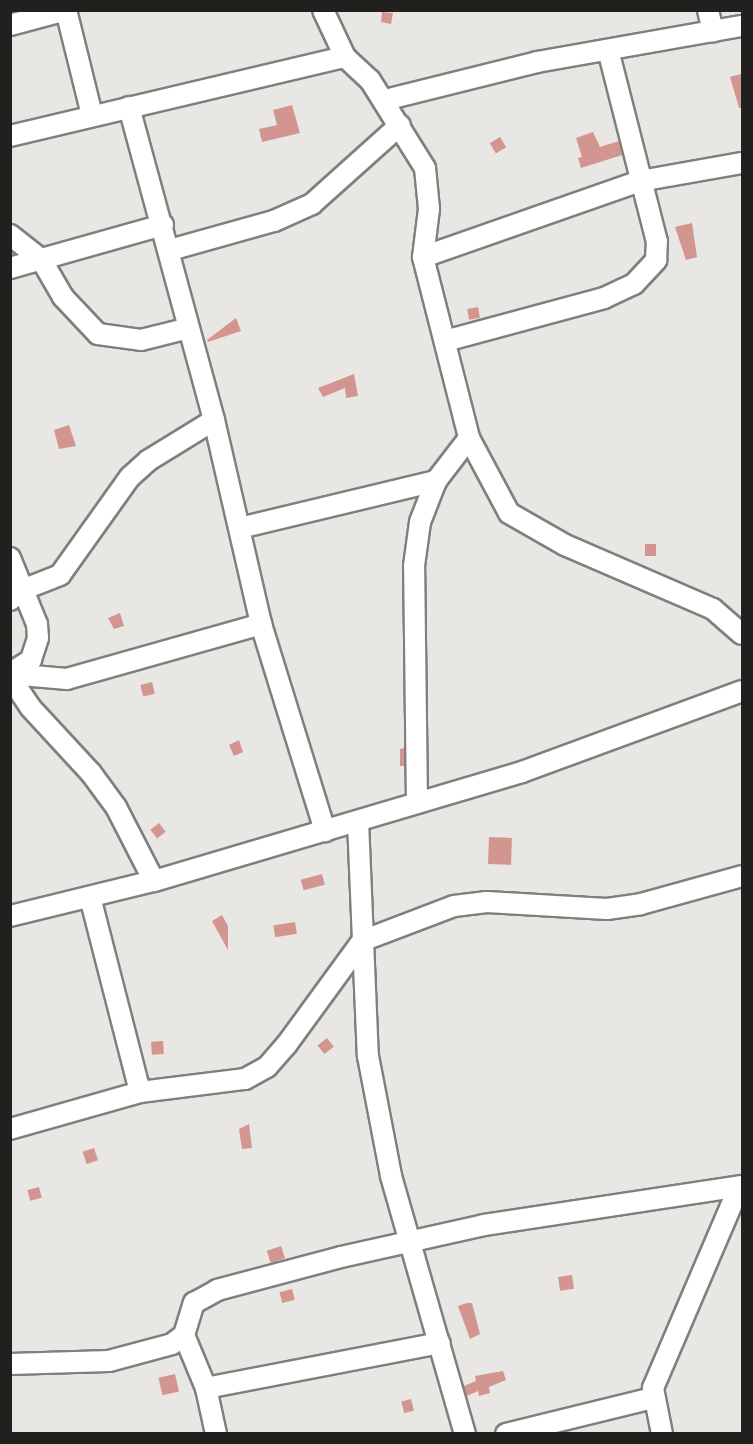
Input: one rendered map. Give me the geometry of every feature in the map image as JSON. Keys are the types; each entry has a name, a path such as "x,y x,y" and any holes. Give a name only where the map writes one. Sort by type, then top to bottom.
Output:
{"street":[{"path":"10,25 66,10 92,115"},
{"path":"323,10 345,57 370,80 385,100 425,168 429,209 423,257 469,438 505,507 518,519 565,545 713,609 742,634"},
{"path":"708,10 713,31"},
{"path":"385,100 537,62 742,26"},
{"path":"445,341 604,298 634,284 656,260 657,242 608,50"},
{"path":"10,136 345,57"},
{"path":"129,107 170,250 214,420 261,624 325,831"},
{"path":"170,250 274,221 312,204 400,124"},
{"path":"423,257 640,181 742,163"},
{"path":"10,267 163,225"},
{"path":"10,235 41,259 63,297 98,334 141,340 189,328"},
{"path":"16,595 60,574 110,503 149,460 214,420"},
{"path":"417,803 414,566 420,522 436,481 469,438"},
{"path":"240,528 436,481"},
{"path":"10,558 16,595 37,624 38,638 31,660 10,675"},
{"path":"10,675 66,679 261,624"},
{"path":"10,675 30,707 91,773 116,807 154,881"},
{"path":"10,916 154,881 522,772 742,691"},
{"path":"358,820 368,1056 391,1176 465,1434"},
{"path":"10,1129 140,1092 245,1079 267,1067 362,941 468,902 607,909 641,904 742,876"},
{"path":"90,897 140,1092"},
{"path":"10,1364 109,1361 172,1344 184,1335 194,1303 217,1290 411,1240 484,1225 741,1186"},
{"path":"662,1434 652,1398 653,1388 688,1300 741,1186"},
{"path":"184,1335 206,1388 216,1434"},
{"path":"206,1388 440,1343"},
{"path":"506,1434 652,1398"}],"building":[{"path":"382,12 393,13 391,24 381,22"},
{"path":"741,74 742,108 739,108 730,77"},
{"path":"292,105 300,133 262,142 259,129 277,125 273,110"},
{"path":"593,132 600,147 619,141 622,155 581,168 578,158 582,157 576,138"},
{"path":"500,137 506,147 496,153 490,143"},
{"path":"692,223 697,257 686,260 675,227"},
{"path":"478,307 480,318 469,320 467,309"},
{"path":"236,318 241,331 208,342 207,340"},
{"path":"354,374 358,396 346,398 345,388 323,397 318,388"},
{"path":"69,425 76,446 59,449 54,430"},
{"path":"645,544 656,544 656,556 645,556"},
{"path":"120,613 124,626 114,629 108,618"},
{"path":"152,682 155,694 143,697 140,685"},
{"path":"239,740 243,752 234,756 229,745"},
{"path":"404,748 405,766 400,766 400,749"},
{"path":"159,823 166,832 157,838 150,830"},
{"path":"489,837 512,838 511,865 488,864"},
{"path":"322,874 325,885 304,890 301,880"},
{"path":"222,915 228,926 228,950 212,921"},
{"path":"295,922 297,934 275,937 273,925"},
{"path":"327,1038 334,1047 324,1054 318,1045"},
{"path":"163,1041 164,1054 152,1055 151,1042"},
{"path":"249,1124 252,1148 242,1149 239,1129"},
{"path":"94,1148 98,1160 87,1164 83,1152"},
{"path":"39,1187 42,1198 30,1201 27,1190"},
{"path":"281,1246 285,1258 271,1263 267,1251"},
{"path":"572,1275 574,1289 560,1291 558,1277"},
{"path":"292,1289 295,1300 282,1303 279,1292"},
{"path":"472,1303 480,1334 470,1339 458,1306"},
{"path":"503,1371 506,1380 489,1387 490,1393 479,1396 478,1391 467,1396 464,1386 476,1381 475,1376"},
{"path":"175,1374 179,1392 162,1395 158,1378"},
{"path":"411,1399 414,1411 404,1413 401,1401"}]}
